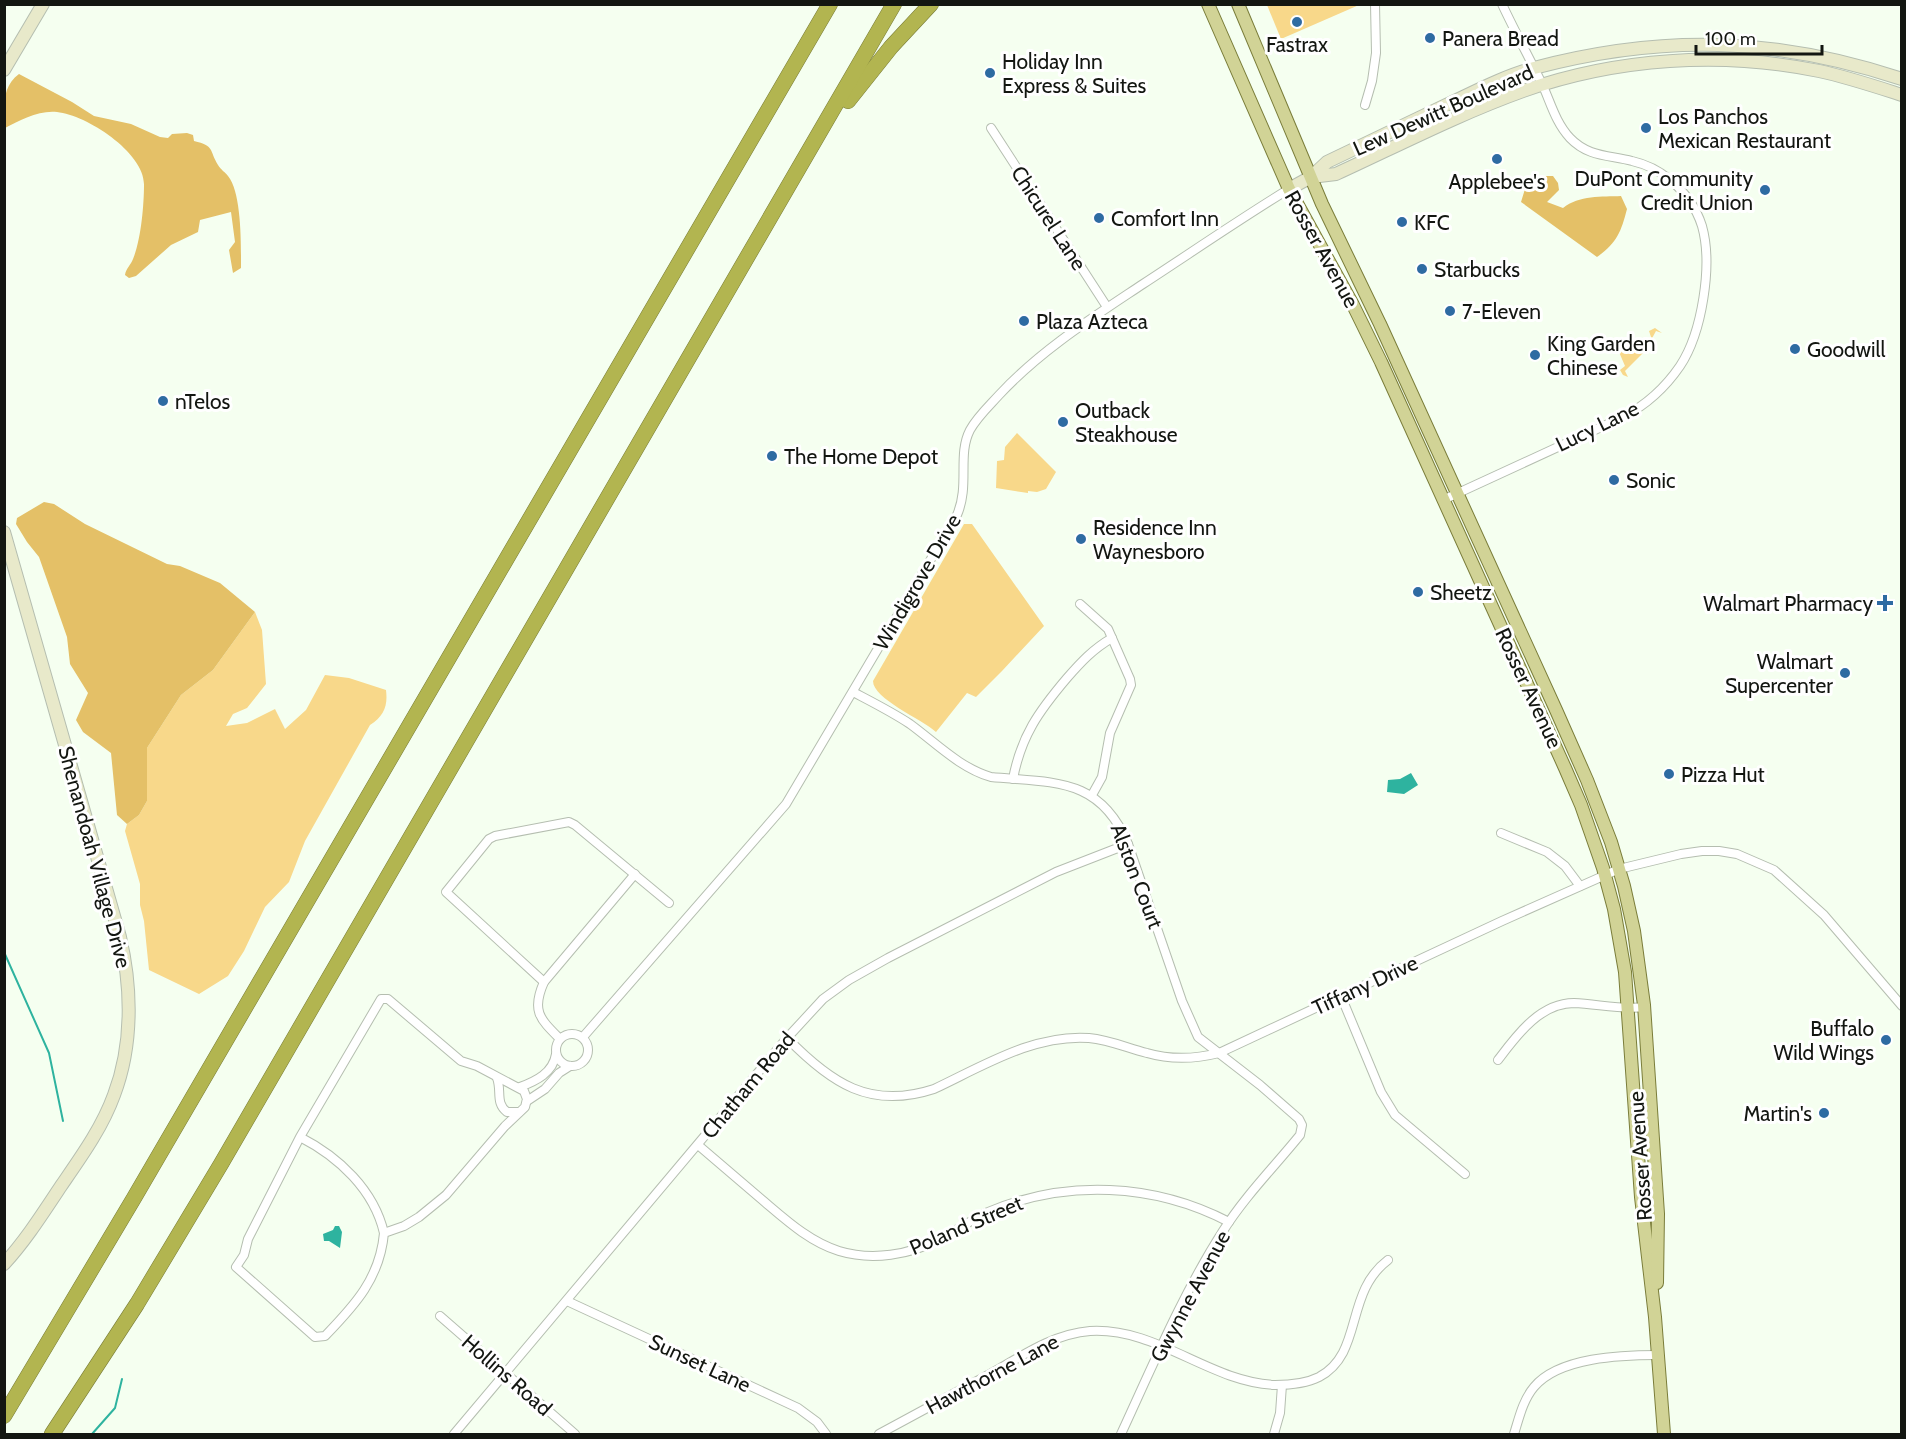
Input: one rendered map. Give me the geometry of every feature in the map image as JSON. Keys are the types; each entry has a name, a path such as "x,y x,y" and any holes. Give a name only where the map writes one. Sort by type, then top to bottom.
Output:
{"highway":[{"path":"766,113 821,4"},
{"path":"4,1416 163,1148 830,4"},
{"path":"52,1434 137,1304 221,1164 894,4"},
{"path":"797,171 861,83 931,4"}],"main road":[{"path":"4,70 43,4"},
{"name":"Rosser Avenue","path":"1208,4 1289,189 1353,305 1443,500 1581,805 1605,876 1622,951 1629,1009 1641,1197 1655,1317 1664,1434"},
{"name":"Rosser Avenue","path":"1238,4 1311,177 1587,780 1619,869 1634,931 1645,1007 1658,1214 1655,1317"},
{"name":"Lew Dewitt Boulevard","path":"1289,189 1311,177 1327,162 1472,93 1533,69 1626,49 1675,44 1771,48 1816,55 1902,79"},
{"name":"Lew Dewitt Boulevard","path":"1311,177 1336,174 1489,105 1542,85 1614,67 1670,61 1720,60 1773,64 1818,71 1902,95"},
{"name":"Shenandoah Village Drive","path":"4,532 120,937 126,971 128,1014 124,1062 108,1110 88,1146 31,1232 4,1264"}],"street":[{"path":"1365,105 1372,81 1376,53 1375,4"},
{"name":"Lucy Lane","path":"1443,500 1623,417 1644,404 1667,383 1680,366 1694,336 1701,312 1705,282 1706,244 1698,215 1689,199 1669,179 1647,166 1626,159 1598,155 1578,145 1559,123 1502,4"},
{"name":"Chicurel Lane","path":"991,128 1107,308"},
{"name":"Windigrove Drive","path":"583,1038 776,817 792,795 961,506 964,488 964,449 972,427 1003,390 1038,357 1073,330 1289,189"},
{"path":"1080,604 1104,624 1131,685 1110,733 1102,777 1092,795"},
{"path":"1013,779 1024,738 1040,711 1090,652 1112,638"},
{"name":"Alston Court","path":"853,692 908,723 971,769 992,777 1062,784 1092,795 1111,812 1122,828 1189,1018 1198,1037 1260,1085 1299,1119 1302,1125 1300,1135 1274,1167"},
{"path":"544,982 446,892 489,839 569,822 669,903"},
{"path":"1501,833 1547,852 1565,866 1580,886"},
{"name":"Chatham Road","path":"454,1434 787,1038 823,999 849,980 888,958 1056,872 1128,844"},
{"name":"Tiffany Drive","path":"787,1038 803,1054 840,1083 862,1093 890,1097 920,1094 1034,1044 1055,1039 1087,1038 1147,1053 1176,1058 1195,1058 1219,1053 1619,869 1681,854 1714,850 1745,856 1774,870 1824,915 1902,1006"},
{"path":"560,1039 537,1010 544,982 635,874"},
{"path":"1341,996 1381,1092 1395,1115 1465,1174"},
{"path":"300,1137 318,1146 357,1180 375,1204 384,1233 380,1262 367,1287 324,1336 315,1337 236,1267 244,1255 248,1239 300,1137 381,999 388,999 461,1061 477,1066 524,1091 525,1107 505,1126 446,1195 419,1217 404,1226 384,1233"},
{"path":"1498,1060 1529,1024 1546,1010 1555,1006 1576,1003 1629,1009 1645,1007"},
{"path":"501,1092 506,1087 535,1081 548,1072 555,1062 557,1043 560,1039 572,1034 583,1038 588,1047 587,1057 580,1065 570,1066 545,1089 526,1101"},
{"path":"556,1054 561,1062 570,1066"},
{"path":"497,1078 501,1092 499,1104 507,1112 519,1112"},
{"path":"504,1110 505,1126"},
{"name":"Poland Street","path":"698,1145 797,1229 825,1246 849,1253 883,1255 922,1248 980,1216 1005,1206 1027,1199 1077,1190 1117,1189 1164,1197 1192,1205 1229,1222"},
{"name":"Gwynne Avenue","path":"1121,1434 1186,1293 1229,1222 1274,1167"},
{"name":"Hawthorne Lane","path":"879,1434 1059,1338 1087,1332 1110,1331 1129,1335 1161,1346 1232,1377 1264,1384 1282,1385 1311,1381 1322,1376 1338,1361 1349,1340 1365,1285 1376,1270 1388,1260"},
{"name":"Sunset Lane","path":"567,1301 798,1408 817,1422 826,1434"},
{"name":"Hollins Road","path":"440,1316 574,1434"},
{"path":"1514,1434 1527,1396 1539,1381 1548,1375 1584,1362 1605,1358 1658,1355"},
{"path":"1274,1434 1280,1413 1282,1385"}],"shaded area":[{"name":"Fastrax","path":"1267,5 1359,5 1281,39"},
{"path":"19,74 94,116 131,124 160,137 168,138 172,134 187,133 193,135 194,141 208,147 219,167 233,184 236,194 240,220 241,268 233,273 229,250 235,242 231,212 200,220 198,232 171,245 136,276 129,278 125,275 136,251 140,233 144,193 142,173 125,149 112,138 98,128 69,115 57,112 37,114 5,128 6,92 13,79"},
{"path":"1546,176 1553,176 1558,183 1559,190 1547,202 1563,208 1583,199 1621,196 1627,209 1620,231 1614,242 1597,257 1521,202 1525,189"},
{"path":"1655,328 1662,333 1656,331 1645,351 1625,371 1628,377 1623,375 1620,370 1625,366 1619,352 1651,337 1649,331"},
{"path":"1017,433 1056,472 1046,489 1037,492 1028,491 1028,493 996,488 997,461 1004,460 1005,447"},
{"path":"44,502 54,504 85,524 167,564 180,566 220,583 255,612 213,670 181,695 147,748 147,801 139,815 127,824 117,815 111,753 83,732 76,720 88,693 70,664 67,637 39,557 16,524 17,518"},
{"path":"964,524 972,524 1044,626 976,697 967,693 936,732 889,702 875,688 873,681"},
{"path":"255,612 262,630 266,684 247,708 233,714 226,726 247,723 275,709 285,729 306,710 325,675 349,678 386,690 386,701 382,714 370,725 305,841 289,882 265,907 244,951 228,976 199,994 149,970 140,905 140,884 125,831 127,824 139,815 147,801 147,748 181,695 213,670"}],"water":[{"path":"1411,773 1418,785 1404,794 1387,792 1388,780 1400,779"},
{"path":"335,1226 339,1226 342,1232 340,1248 329,1241 324,1241 323,1234 333,1230"}],"waterway":[{"path":"4,952 49,1053 63,1121"},
{"path":"92,1434 115,1408 122,1379"}],"place":[{"name":"Fastrax","path":"1297,22"},
{"name":"Panera Bread","path":"1430,38"},
{"name":"Holiday Inn Express & Suites","path":"990,73"},
{"name":"Los Panchos Mexican Restaurant","path":"1646,128"},
{"name":"Applebee's","path":"1497,159"},
{"name":"DuPont Community Credit Union","path":"1765,190"},
{"name":"Comfort Inn","path":"1099,218"},
{"name":"KFC","path":"1402,222"},
{"name":"Starbucks","path":"1422,269"},
{"name":"7-Eleven","path":"1450,311"},
{"name":"Plaza Azteca","path":"1024,321"},
{"name":"Goodwill","path":"1795,349"},
{"name":"King Garden Chinese","path":"1535,355"},
{"name":"nTelos","path":"163,401"},
{"name":"Outback Steakhouse","path":"1063,422"},
{"name":"The Home Depot","path":"772,456"},
{"name":"Sonic","path":"1614,480"},
{"name":"Residence Inn Waynesboro","path":"1081,539"},
{"name":"Sheetz","path":"1418,592"},
{"name":"Walmart Pharmacy","path":"1885,603"},
{"name":"Walmart Supercenter","path":"1845,673"},
{"name":"Pizza Hut","path":"1669,774"},
{"name":"Buffalo Wild Wings","path":"1886,1040"},
{"name":"Martin's","path":"1824,1113"}]}
